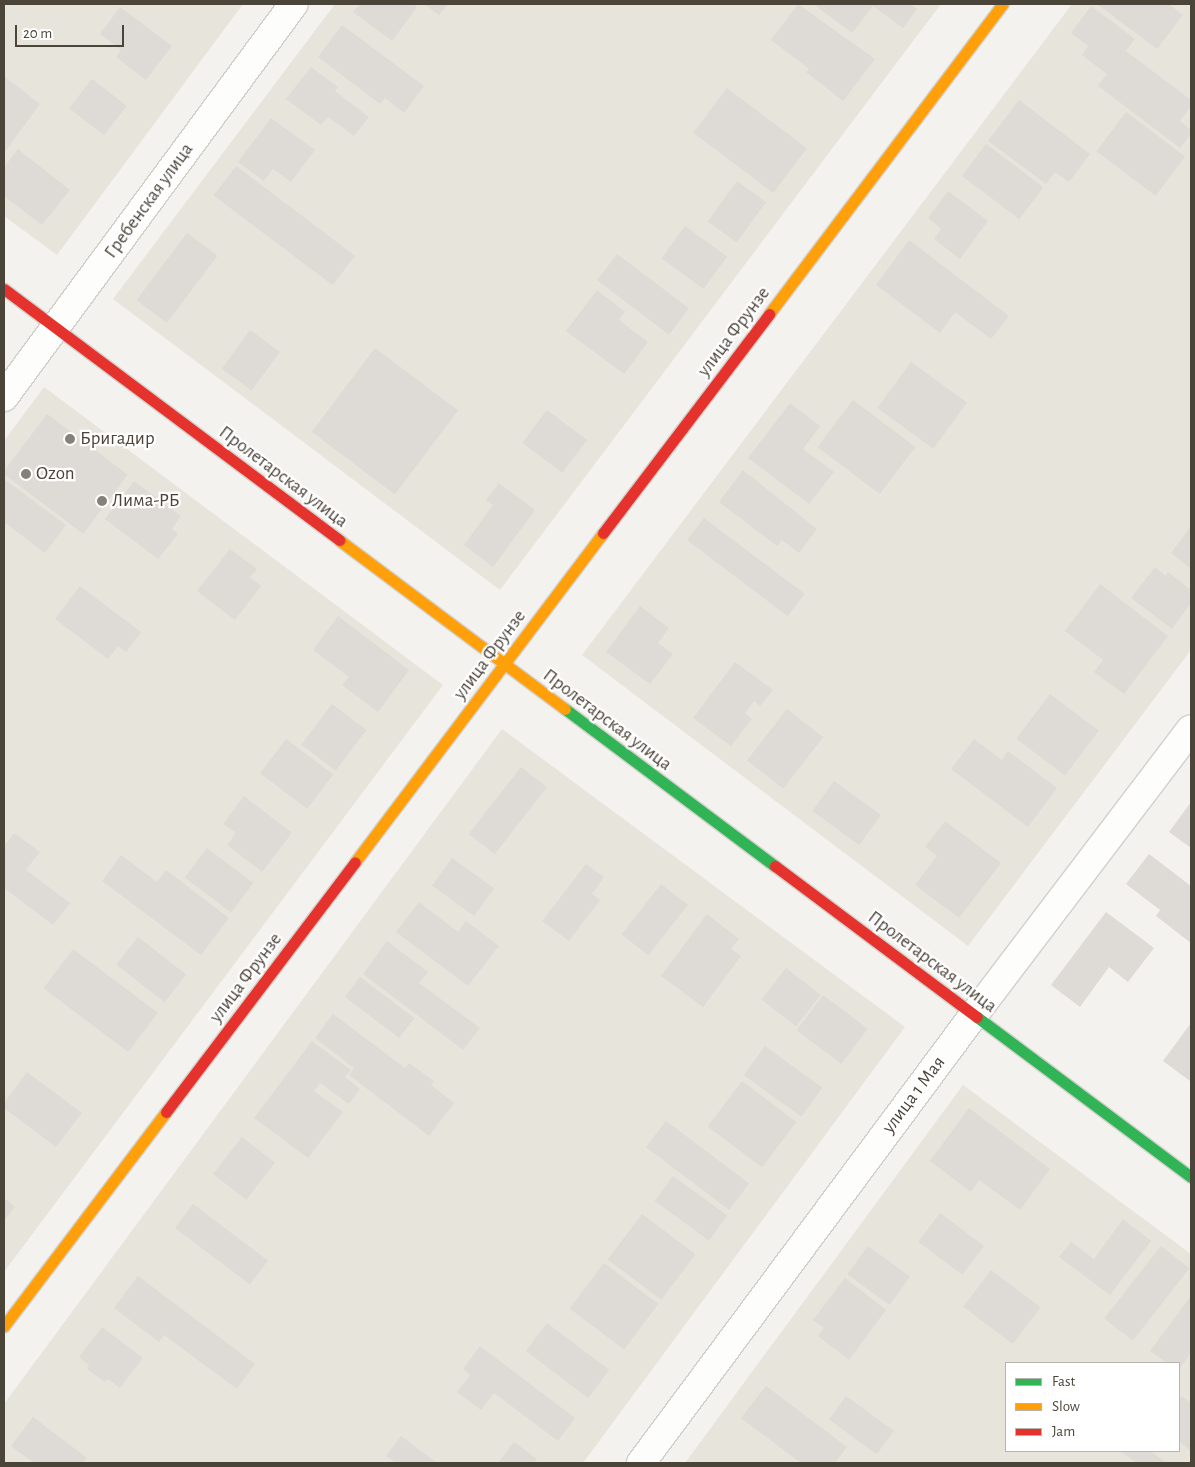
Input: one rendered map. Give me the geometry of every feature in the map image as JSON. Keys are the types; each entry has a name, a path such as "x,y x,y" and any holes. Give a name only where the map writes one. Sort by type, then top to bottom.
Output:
{"street":[{"name":"Гребенская улица","path":"4,397 294,4"},
{"name":"улица Фрунзе","path":"4,1326 1003,4"},
{"name":"Пролетарская улица","path":"4,289 973,1016 1191,1177"},
{"name":"улица 1 Мая","path":"641,1463 973,1016 1191,729"}],"shaded area":[{"path":"4,4 243,4 57,255 4,216"},
{"path":"335,4 941,4 500,590 113,299"},
{"path":"1072,4 1191,4 1191,650 968,946 582,655"},
{"path":"44,387 443,685 4,1272 4,441"},
{"path":"502,729 905,1027 583,1463 4,1463 4,1404"},
{"path":"963,1085 1191,1254 1191,1463 685,1463"}],"building":[{"path":"360,4 413,4 417,7 392,41 353,12"},
{"path":"424,4 448,4 439,15"},
{"path":"798,4 875,59 843,101 806,72 809,69 771,40"},
{"path":"813,4 910,4 917,9 903,28 873,6 852,33"},
{"path":"1097,4 1169,4 1183,15 1157,49"},
{"path":"1091,6 1135,39 1126,51 1191,100 1191,106 1180,121 1191,130 1191,134 1180,148 1098,86 1107,74 1082,55 1088,46 1071,33"},
{"path":"120,7 172,46 146,80 116,57 121,50 100,34"},
{"path":"342,25 424,86 404,113 385,98 380,104 318,57"},
{"path":"311,67 338,87 335,91 369,117 354,136 328,117 321,125 286,99"},
{"path":"4,76 40,104 4,153"},
{"path":"92,79 127,106 104,135 69,108"},
{"path":"727,88 807,148 773,193 693,133"},
{"path":"1019,100 1090,154 1069,182 1055,172 1046,184 988,141"},
{"path":"1126,112 1185,157 1156,196 1097,151"},
{"path":"271,118 315,150 291,182 273,169 264,181 238,162"},
{"path":"986,144 1044,187 1019,219 962,176"},
{"path":"18,149 70,190 42,225 4,196 4,167"},
{"path":"236,166 355,256 333,285 214,196"},
{"path":"737,181 766,202 737,243 708,221"},
{"path":"948,191 988,221 960,259 934,239 941,229 928,218"},
{"path":"685,226 727,257 704,289 661,258"},
{"path":"187,233 217,256 167,323 136,300"},
{"path":"909,240 1009,316 991,339 955,312 940,333 876,285"},
{"path":"617,254 689,308 669,335 597,280"},
{"path":"597,290 625,312 619,320 648,342 624,374 566,331"},
{"path":"250,330 280,352 252,391 222,369"},
{"path":"375,348 458,411 395,494 312,432"},
{"path":"911,362 967,403 933,449 877,408"},
{"path":"853,400 915,447 880,494 817,447"},
{"path":"790,403 820,426 803,449 834,472 809,504 748,458"},
{"path":"547,410 587,440 562,473 522,443"},
{"path":"47,414 128,475 83,534 4,474 4,471"},
{"path":"743,470 817,529 799,553 782,540 777,546 719,502"},
{"path":"4,479 66,525 45,553 4,522"},
{"path":"134,481 181,516 172,529 178,534 158,559 105,519"},
{"path":"499,483 535,510 493,567 464,545 493,505 486,500"},
{"path":"704,518 805,594 788,616 687,540"},
{"path":"1191,526 1191,569 1171,553"},
{"path":"230,549 257,569 250,577 261,586 235,620 197,591"},
{"path":"1155,567 1166,576 1168,572 1191,590 1191,603 1172,629 1131,598"},
{"path":"1100,584 1168,636 1124,694 1094,672 1103,660 1065,631"},
{"path":"80,586 141,632 126,652 118,646 108,659 55,619"},
{"path":"640,606 669,628 658,643 673,654 650,684 606,652"},
{"path":"338,616 409,670 378,712 342,685 349,677 313,650"},
{"path":"735,662 773,690 760,706 754,701 745,713 752,719 731,746 693,718"},
{"path":"1050,694 1099,731 1065,775 1016,739"},
{"path":"332,704 366,730 336,771 301,745"},
{"path":"787,709 823,737 783,789 747,760"},
{"path":"286,739 333,775 307,809 260,773"},
{"path":"974,739 1002,760 1008,751 1057,788 1028,827 951,769"},
{"path":"521,767 547,787 495,854 469,834"},
{"path":"834,781 881,815 859,845 812,811"},
{"path":"244,796 292,833 262,872 227,845 236,833 223,824"},
{"path":"1191,802 1191,848 1169,832"},
{"path":"945,821 1001,863 959,918 915,885 937,856 925,847"},
{"path":"14,833 40,852 26,870 70,903 53,925 4,888 4,846"},
{"path":"207,848 253,883 231,912 185,878"},
{"path":"1149,854 1191,886 1191,943 1156,916 1160,910 1126,884"},
{"path":"121,855 157,882 166,870 229,918 201,955 102,881"},
{"path":"452,858 494,889 474,916 432,886"},
{"path":"586,864 604,877 592,894 600,900 569,941 542,921"},
{"path":"661,884 688,905 648,955 622,934"},
{"path":"419,902 458,932 466,921 499,946 468,986 396,932"},
{"path":"1106,912 1154,948 1128,982 1109,967 1080,1007 1051,985"},
{"path":"707,914 739,939 731,949 741,956 703,1007 661,976"},
{"path":"138,937 186,975 165,1002 116,965"},
{"path":"387,941 428,972 419,983 480,1028 463,1050 363,974"},
{"path":"73,949 158,1013 128,1052 44,988"},
{"path":"786,968 821,995 796,1027 761,1000"},
{"path":"360,977 414,1018 399,1038 345,997"},
{"path":"823,995 868,1029 841,1064 797,1030"},
{"path":"333,1014 405,1068 409,1063 434,1081 431,1085 454,1103 429,1136 349,1075 354,1068 315,1038"},
{"path":"1191,1023 1191,1079 1190,1081 1163,1061"},
{"path":"312,1041 351,1070 345,1077 360,1089 349,1104 320,1083 314,1091 343,1112 308,1158 254,1118"},
{"path":"765,1046 822,1088 801,1117 744,1075"},
{"path":"27,1072 82,1113 56,1147 4,1108 4,1103"},
{"path":"742,1081 796,1122 762,1167 708,1127"},
{"path":"969,1108 1050,1169 1020,1210 979,1180 971,1192 930,1161"},
{"path":"666,1121 749,1184 729,1210 646,1147"},
{"path":"242,1137 275,1163 246,1200 213,1174"},
{"path":"673,1176 727,1215 709,1240 655,1201"},
{"path":"4,1198 15,1207 4,1221"},
{"path":"193,1204 268,1261 250,1285 175,1228"},
{"path":"940,1213 984,1246 962,1275 918,1242"},
{"path":"642,1214 696,1254 661,1300 608,1260"},
{"path":"1123,1219 1151,1241 1110,1295 1059,1257 1071,1242 1094,1259"},
{"path":"868,1246 910,1277 889,1305 847,1274"},
{"path":"1161,1246 1189,1268 1133,1341 1104,1318"},
{"path":"604,1263 658,1304 624,1349 570,1309"},
{"path":"991,1270 1041,1307 1013,1344 963,1307"},
{"path":"138,1276 255,1364 237,1389 164,1335 159,1342 114,1308"},
{"path":"845,1278 886,1310 849,1360 818,1336 824,1328 813,1320"},
{"path":"1191,1296 1191,1353 1180,1368 1180,1362 1166,1362 1150,1351"},
{"path":"547,1323 609,1370 588,1398 526,1351"},
{"path":"102,1327 143,1358 120,1388 108,1379 105,1382 87,1369 89,1365 79,1357"},
{"path":"480,1346 575,1418 558,1441 494,1393 481,1410 457,1392 470,1375 463,1369"},
{"path":"766,1386 847,1447 835,1463 801,1463 741,1418"},
{"path":"846,1396 894,1431 877,1454 829,1419"},
{"path":"1182,1396 1191,1403 1191,1451 1180,1442 1180,1399"},
{"path":"33,1417 87,1458 83,1463 34,1463 11,1446"},
{"path":"401,1436 437,1463 396,1463 386,1456"},
{"path":"514,1442 537,1459 534,1463 498,1463"},
{"path":"1122,1452 1151,1452 1167,1463 1136,1463"}],"traffic: fast":[{"path":"565,709 775,866"},
{"path":"977,1017 1191,1177"}],"traffic: slow":[{"path":"769,314 1003,4"},
{"path":"355,862 603,533"},
{"path":"339,540 565,709"},
{"path":"4,1326 166,1112"}],"traffic: jam":[{"path":"4,289 339,540"},
{"path":"603,533 769,314"},
{"path":"166,1112 355,862"},
{"path":"775,866 977,1017"}],"place":[{"name":"Бригадир","path":"70,439"},
{"name":"Ozon","path":"26,474"},
{"name":"Лима-РБ","path":"102,501"}]}
